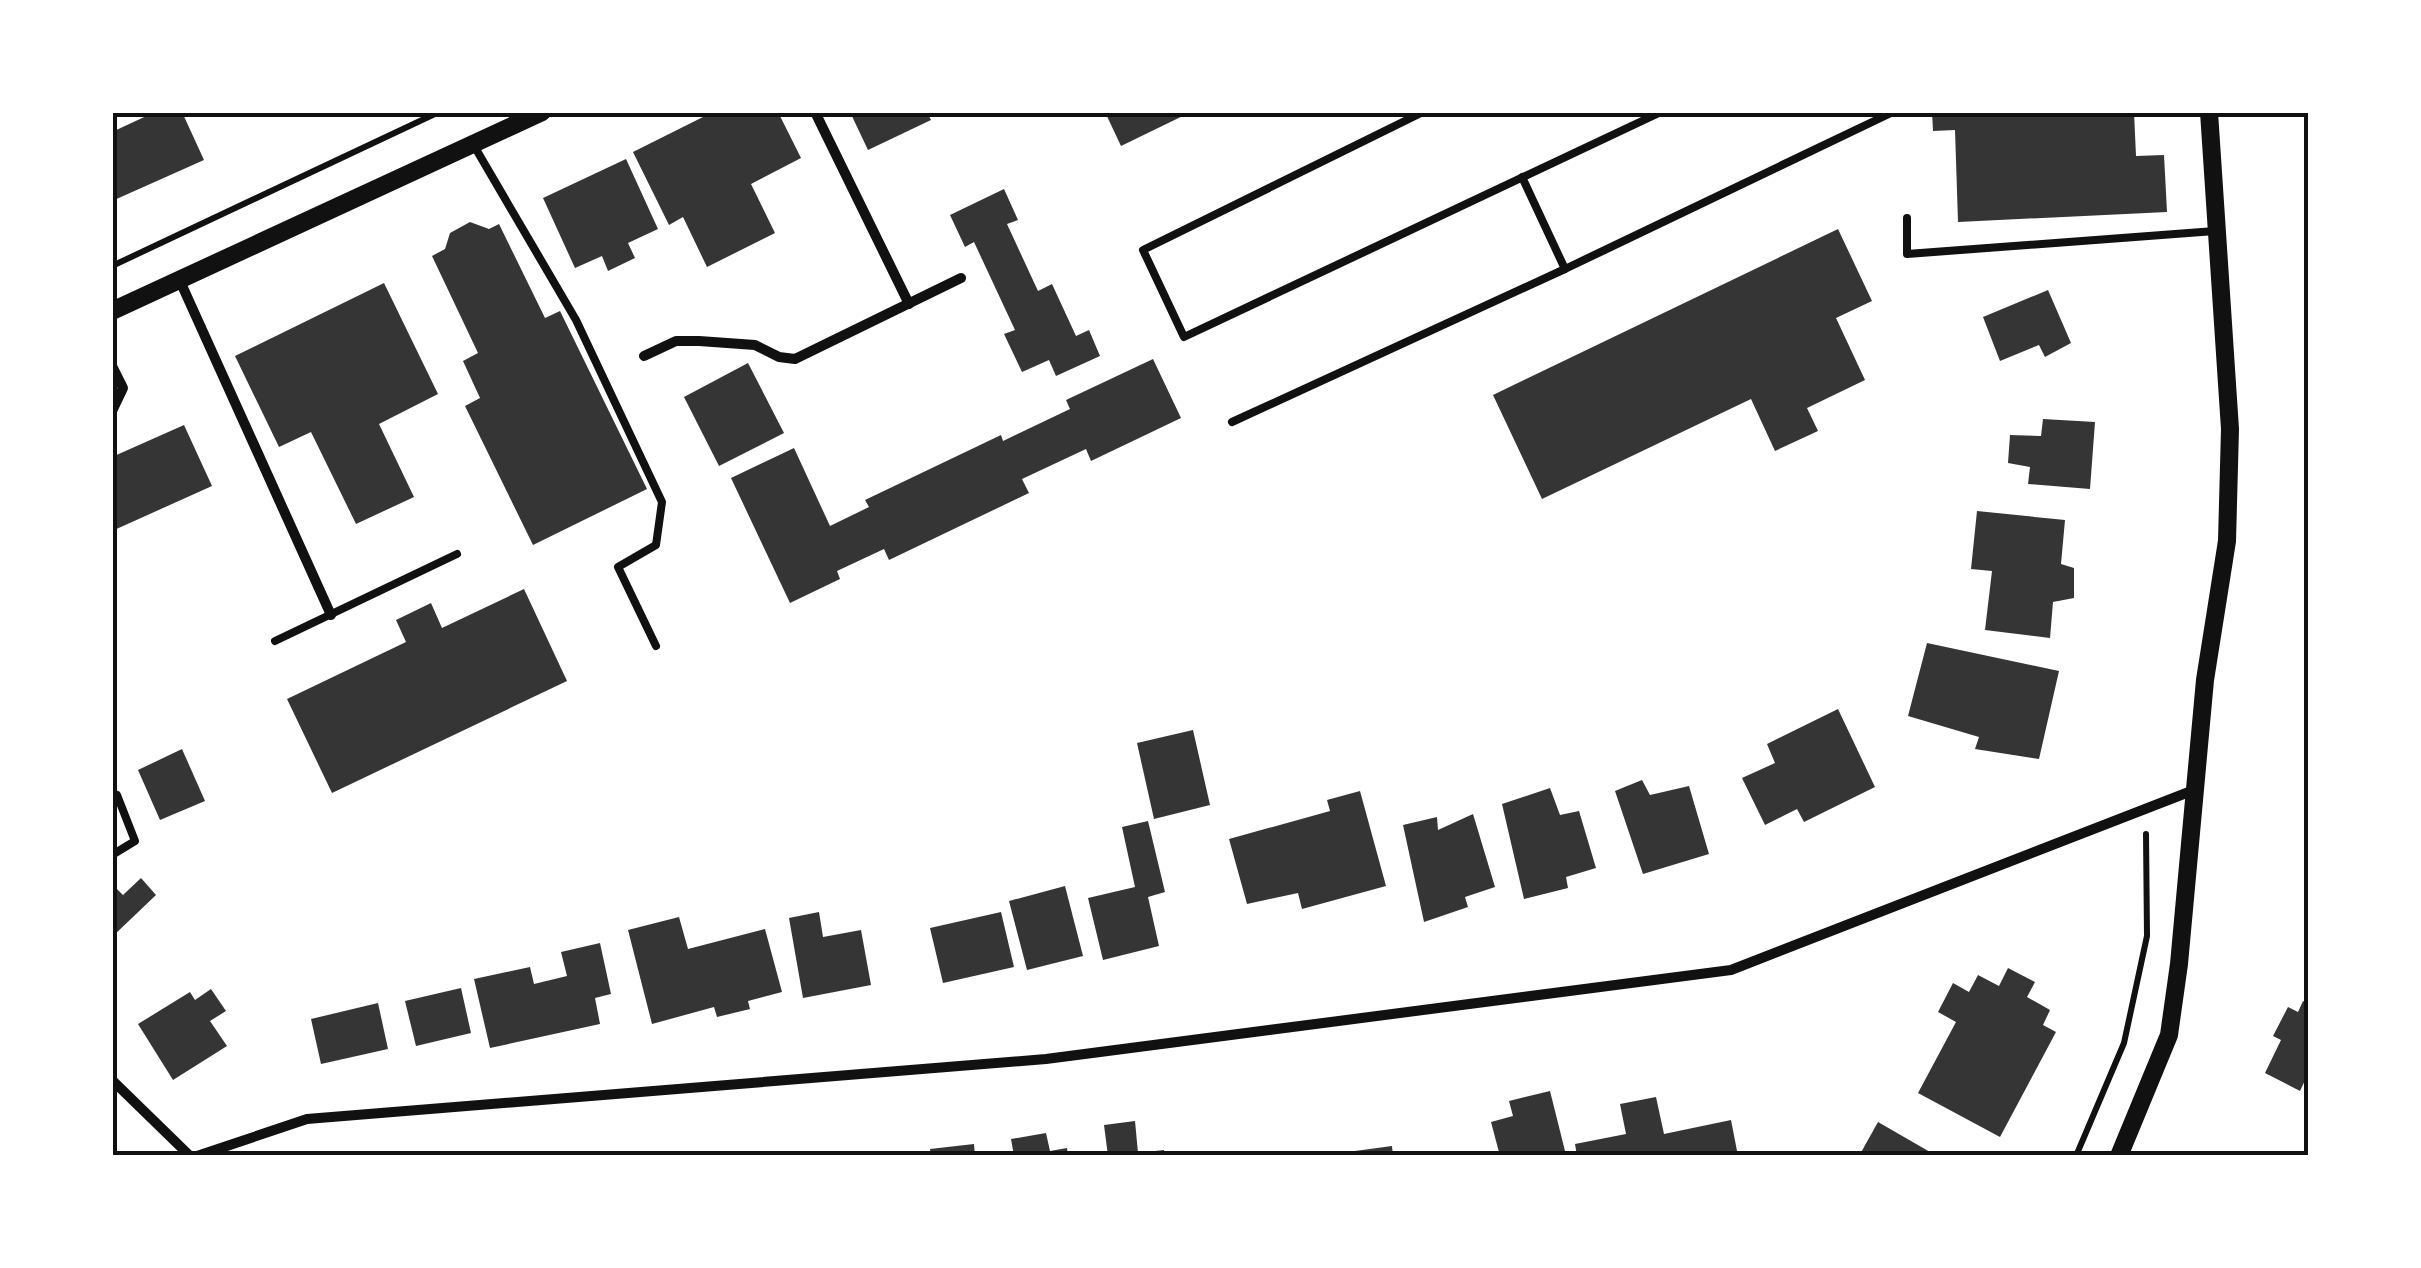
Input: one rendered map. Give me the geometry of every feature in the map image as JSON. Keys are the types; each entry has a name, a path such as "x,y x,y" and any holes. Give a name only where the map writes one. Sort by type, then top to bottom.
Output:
{"street":[{"path":"815,112 909,304"},
{"path":"2119,1156 2169,1035 2205,680 2227,541 2230,429 2208,112"},
{"path":"112,311 536,114"},
{"path":"644,356 676,340 754,345 779,357 795,359 961,278"},
{"path":"180,281 330,616"},
{"path":"112,366 123,388 112,411"},
{"path":"112,1080 194,1156 307,1119 1046,1059 1731,970 2194,790"}],"lane":[{"path":"1424,112 1143,250 1184,337 1661,112"},
{"path":"1232,422 1893,112"},
{"path":"473,144 576,320 662,502 656,545 618,567 656,646"},
{"path":"1522,178 1565,268"},
{"path":"1906,218 1907,254 2215,232"},
{"path":"275,641 457,554"},
{"path":"112,854 135,841 117,795"}],"path":[{"path":"112,266 439,112"},
{"path":"2076,1156 2124,1043 2147,936 2145,809"}],"building":[{"path":"155,112 182,112 204,160 112,201 112,132"},
{"path":"713,112 778,112 801,158 751,184 775,233 707,267 683,217 669,225 633,152"},
{"path":"850,112 927,112 931,120 868,150"},
{"path":"1105,112 1191,112 1121,146"},
{"path":"1932,112 2134,112 2136,156 2164,155 2167,212 1958,222 1955,130 1933,131"},
{"path":"626,159 658,229 628,243 635,258 608,271 602,256 575,268 543,198"},
{"path":"1004,189 1018,220 1007,224 1038,291 1052,284 1076,336 1089,330 1100,356 1056,376 1049,360 1022,372 1004,334 1015,330 974,242 965,247 950,215"},
{"path":"470,222 489,229 499,224 545,318 560,311 647,489 533,545 465,406 480,398 463,361 478,353 432,256 445,249 450,233"},
{"path":"1838,229 1872,301 1836,318 1865,380 1807,408 1818,431 1775,451 1751,399 1542,499 1493,395"},
{"path":"384,283 438,394 379,424 414,497 356,524 311,432 279,447 235,356"},
{"path":"2048,290 2071,343 2045,357 2039,345 2000,361 1983,317"},
{"path":"1153,359 1181,418 1091,461 1086,449 1022,479 1029,493 889,560 884,549 837,571 840,579 790,603 731,478 794,448 830,526 869,507 865,500 1001,435 1003,441 1070,409 1066,400"},
{"path":"748,363 784,433 719,466 684,397"},
{"path":"2043,419 2095,422 2090,489 2028,484 2030,467 2008,463 2010,435 2041,436"},
{"path":"184,425 212,486 112,531 112,457"},
{"path":"1977,511 2065,520 2061,564 2074,568 2074,598 2053,602 2050,638 1985,630 1992,571 1971,569"},
{"path":"524,589 567,681 332,793 287,699 406,642 396,620 431,603 442,628"},
{"path":"1927,643 2059,671 2039,759 1975,749 1979,737 1908,716"},
{"path":"1838,709 1875,787 1804,822 1797,809 1765,825 1742,778 1775,763 1767,744"},
{"path":"1193,730 1210,805 1154,819 1137,743"},
{"path":"182,749 205,801 160,820 138,770"},
{"path":"1642,780 1650,795 1689,786 1709,854 1643,874 1615,791"},
{"path":"1550,788 1560,815 1579,811 1596,868 1566,877 1568,888 1524,899 1502,804"},
{"path":"1360,791 1386,886 1302,909 1298,893 1247,904 1229,839 1330,811 1327,800"},
{"path":"1473,814 1495,887 1465,897 1468,907 1424,922 1403,825 1437,817 1438,830"},
{"path":"1148,821 1165,892 1148,897 1159,946 1103,960 1088,898 1135,887 1122,827"},
{"path":"141,878 156,895 112,937 112,884 123,895"},
{"path":"1065,886 1083,956 1027,970 1009,901"},
{"path":"819,912 823,937 861,930 871,985 803,998 789,918"},
{"path":"1001,912 1014,967 943,983 930,928"},
{"path":"679,917 688,949 765,929 782,992 748,1001 750,1009 717,1017 714,1007 652,1024 628,930"},
{"path":"600,943 611,994 595,998 600,1024 490,1048 474,979 530,967 534,984 567,976 561,952"},
{"path":"2008,968 2035,982 2027,997 2050,1010 2043,1025 2056,1032 2000,1137 1918,1093 1956,1022 1938,1012 1953,983 1969,992 1978,975 1999,986"},
{"path":"461,988 471,1033 416,1046 405,1001"},
{"path":"211,989 226,1011 210,1021 227,1046 173,1080 138,1024 190,992 195,1000"},
{"path":"2303,1001 2308,1004 2308,1074 2300,1091 2265,1073 2281,1040 2273,1036 2288,1007 2298,1012"},
{"path":"378,1003 388,1049 321,1064 311,1019"},
{"path":"1550,1091 1566,1155 1500,1156 1491,1122 1513,1116 1509,1101"},
{"path":"1656,1097 1664,1134 1731,1120 1738,1156 1577,1156 1575,1144 1626,1134 1620,1104"},
{"path":"1135,1121 1138,1153 1164,1150 1165,1156 1108,1156 1104,1125"},
{"path":"1878,1122 1937,1156 1859,1156"},
{"path":"1046,1133 1050,1151 1067,1148 1068,1156 1014,1156 1011,1139"},
{"path":"974,1144 975,1156 931,1156 930,1149"},
{"path":"1392,1146 1393,1156 1340,1156 1340,1153"}]}
